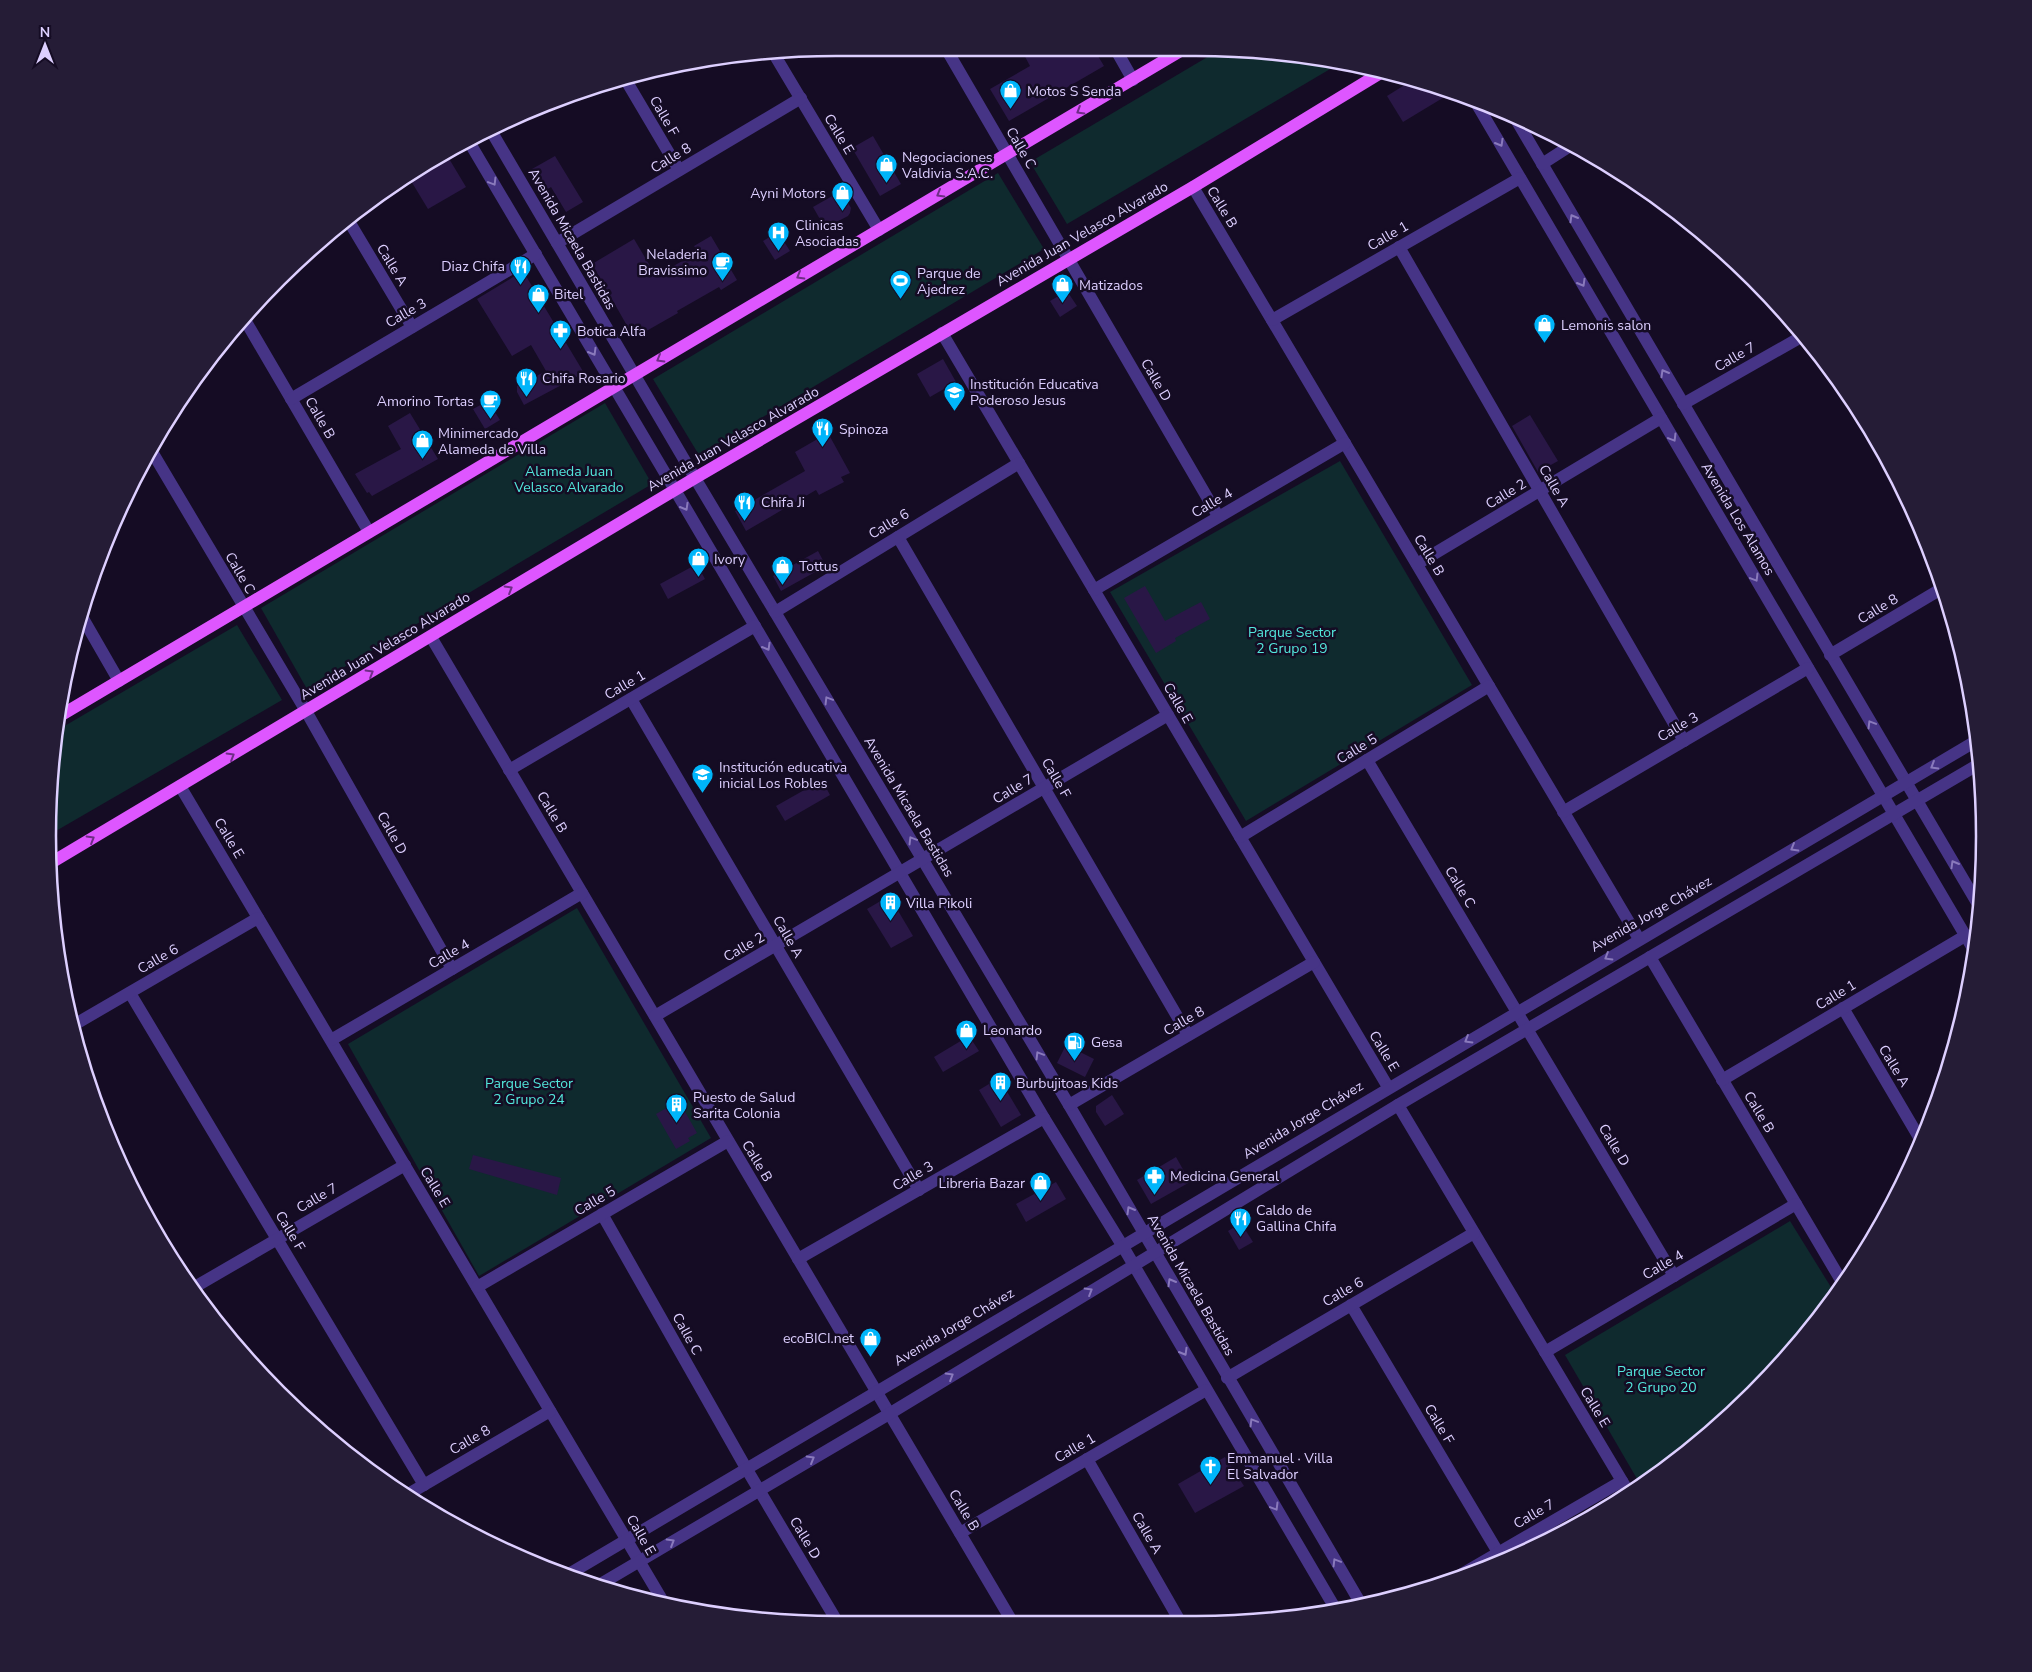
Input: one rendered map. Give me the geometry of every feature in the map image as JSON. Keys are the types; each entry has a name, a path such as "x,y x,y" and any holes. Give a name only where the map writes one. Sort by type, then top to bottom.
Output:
{"main road":[{"path":"67,712 613,386 1008,155 1172,56"},
{"name":"Avenida Juan Velasco Alvarado","path":"57,859 695,478 1193,187 1374,77"}],"street":[{"name":"Calle C","path":"950,56 1068,260"},
{"path":"1119,56 1133,80"},
{"name":"Calle E","path":"777,59 879,230"},
{"name":"Calle F","path":"629,85 679,170"},
{"name":"Calle 8","path":"557,243 800,98"},
{"name":"Avenida Los Alamos","path":"1481,111 1968,942"},
{"name":"Avenida Los Alamos","path":"1521,128 1830,655 1973,894"},
{"name":"Avenida Micaela Bastidas","path":"493,136 1069,1105 1358,1599"},
{"path":"472,147 1332,1604"},
{"path":"1542,164 1565,150"},
{"name":"Calle 1","path":"1272,320 1520,178"},
{"name":"Calle B","path":"1193,187 1639,938"},
{"name":"Calle A","path":"351,225 412,328"},
{"name":"Calle A","path":"1399,247 1684,741"},
{"name":"Calle 3","path":"291,399 536,254"},
{"name":"Calle D","path":"1068,260 1218,516"},
{"name":"Calle B","path":"247,325 369,532"},
{"name":"Calle E","path":"942,333 1388,1087"},
{"name":"Calle 7","path":"1683,404 1797,339"},
{"name":"Calle 2","path":"1417,564 1661,418"},
{"name":"Calle 4","path":"1094,590 1345,443"},
{"name":"Calle C","path":"155,458 306,711"},
{"name":"Calle 6","path":"775,612 1019,463"},
{"name":"Calle F","path":"898,537 1188,1035"},
{"name":"Calle 8","path":"1830,655 1936,592"},
{"path":"86,624 119,681"},
{"name":"Calle 1","path":"509,770 755,626"},
{"name":"Calle B","path":"431,636 1009,1616"},
{"name":"Calle 3","path":"1563,812 1808,668"},
{"name":"Calle 5","path":"1240,837 1489,686"},
{"name":"Calle A","path":"631,699 919,1190"},
{"name":"Calle D","path":"306,711 452,969"},
{"name":"Calle 7","path":"900,873 1168,715"},
{"name":"Avenida Jorge Chávez","path":"575,1570 1639,938 1970,745"},
{"name":"Calle C","path":"1367,760 1528,1029"},
{"path":"606,1581 889,1414 1398,1105 1972,768"},
{"name":"Calle E","path":"180,786 659,1595"},
{"name":"Calle 2","path":"655,1016 900,873"},
{"name":"Calle 4","path":"331,1040 582,893"},
{"name":"Calle 6","path":"79,1022 258,918"},
{"name":"Calle 1","path":"1722,1080 1965,936"},
{"name":"Calle B","path":"1650,957 1839,1277"},
{"name":"Calle 8","path":"1069,1105 1314,962"},
{"name":"Calle F","path":"130,993 424,1485"},
{"name":"Calle A","path":"1843,1008 1916,1133"},
{"name":"Calle D","path":"1528,1029 1674,1276"},
{"name":"Calle E","path":"1398,1105 1625,1486"},
{"name":"Calle 3","path":"798,1259 1044,1118"},
{"name":"Calle 5","path":"477,1287 728,1141"},
{"name":"Calle 7","path":"199,1285 404,1165"},
{"name":"Calle 4","path":"1545,1352 1796,1204"},
{"name":"Calle C","path":"602,1214 746,1468"},
{"name":"Calle 6","path":"1227,1378 1474,1233"},
{"name":"Calle F","path":"1351,1305 1499,1554"},
{"name":"Calle 1","path":"960,1533 1206,1390"},
{"name":"Calle 8","path":"414,1491 550,1411"},
{"name":"Calle A","path":"1087,1459 1176,1616"},
{"name":"Calle D","path":"746,1468 834,1616"},
{"name":"Calle 7","path":"1524,1543 1625,1486"}],"green space":[{"path":"1208,56 1247,58 1331,68 1067,224 1030,162"},
{"path":"998,173 1044,249 699,455 653,379"},
{"name":"Alameda Juan Velasco Alvarado","path":"605,403 652,484 307,689 261,608"},
{"name":"Parque Sector 2 Grupo 19","path":"1340,461 1472,685 1246,821 1110,592"},
{"path":"237,625 282,700 56,831 58,785 64,726"},
{"name":"Parque Sector 2 Grupo 24","path":"577,908 711,1138 479,1276 348,1044"},
{"name":"Parque Sector 2 Grupo 20","path":"1790,1221 1831,1288 1815,1311 1782,1350 1747,1387 1671,1455 1637,1479 1565,1355"}],"building":[{"path":"1025,56 1098,56 1104,66 1009,121 990,89 1030,66"},
{"path":"1405,85 1444,97 1403,122 1387,96"},
{"path":"873,136 901,184 880,196 852,148"},
{"path":"555,156 583,202 566,212 551,187 545,191 532,169"},
{"path":"449,159 466,187 428,209 412,182"},
{"path":"841,191 851,208 850,213 848,216 825,228 813,207"},
{"path":"778,232 790,251 775,260 763,241"},
{"path":"711,236 737,280 721,290 719,287 634,338 592,264 634,239 656,276 698,252 694,246"},
{"path":"523,271 584,373 524,405 517,392 517,386 546,371 531,345 512,356 477,299"},
{"name":"Matizados","path":"1067,291 1077,306 1060,317 1050,301"},
{"path":"943,359 956,382 930,397 917,374"},
{"path":"488,401 500,420 485,429 473,409"},
{"path":"410,413 438,459 372,496 369,492 367,493 355,474 401,449 388,426"},
{"path":"1530,415 1558,461 1538,472 1512,426"},
{"path":"828,433 850,473 841,477 844,482 819,495 816,490 746,531 735,511 805,471 795,452"},
{"path":"818,551 826,566 781,591 773,576"},
{"path":"697,564 705,579 668,599 660,584"},
{"path":"1145,586 1165,621 1201,602 1210,619 1175,638 1176,641 1156,653 1124,598"},
{"path":"822,780 830,795 785,821 776,806"},
{"name":"Villa Pikoli","path":"884,899 897,909 913,936 891,948 867,909"},
{"path":"969,1036 979,1051 943,1072 934,1057"},
{"name":"Gesa","path":"1066,1045 1094,1059 1085,1077 1057,1063"},
{"name":"Burbujitoas Kids","path":"999,1078 1021,1115 1001,1127 979,1090"},
{"path":"1112,1095 1124,1114 1105,1126 1096,1112 1096,1106"},
{"name":"Puesto de Salud Sarita Colonia","path":"679,1101 697,1133 688,1138 690,1141 676,1149 656,1114"},
{"path":"473,1155 561,1178 557,1195 469,1169"},
{"path":"1176,1157 1190,1182 1151,1204 1137,1180"},
{"name":"Libreria Bazar","path":"1056,1182 1066,1199 1026,1222 1016,1204"},
{"name":"Caldo de Gallina Chifa","path":"1241,1223 1253,1242 1239,1250 1228,1231"},
{"name":"Emmanuel · Villa El Salvador","path":"1225,1457 1244,1486 1195,1513 1178,1484"}],"place":[{"name":"Motos S Senda","path":"1011,110"},
{"name":"Negociaciones Valdivia S.A.C.","path":"886,184"},
{"name":"Ayni Motors","path":"842,212"},
{"name":"Clinicas Asociadas","path":"779,252"},
{"name":"Neladeria Bravissimo","path":"723,281"},
{"name":"Diaz Chifa","path":"521,285"},
{"name":"Parque de Ajedrez","path":"901,300"},
{"name":"Matizados","path":"1063,304"},
{"name":"Bitel","path":"538,313"},
{"name":"Lemonis salon","path":"1545,344"},
{"name":"Botica Alfa","path":"561,350"},
{"name":"Chifa Rosario","path":"526,397"},
{"name":"Institución Educativa Poderoso Jesus","path":"954,411"},
{"name":"Amorino Tortas","path":"490,420"},
{"name":"Spinoza","path":"823,448"},
{"name":"Minimercado Alameda de Villa","path":"422,460"},
{"name":"Chifa Ji","path":"745,521"},
{"name":"Ivory","path":"698,578"},
{"name":"Tottus","path":"783,585"},
{"name":"Institución educativa inicial Los Robles","path":"703,794"},
{"name":"Villa Pikoli","path":"890,922"},
{"name":"Leonardo","path":"967,1049"},
{"name":"Gesa","path":"1075,1061"},
{"name":"Burbujitoas Kids","path":"1000,1102"},
{"name":"Puesto de Salud Sarita Colonia","path":"677,1124"},
{"name":"Medicina General","path":"1154,1195"},
{"name":"Libreria Bazar","path":"1041,1202"},
{"name":"Caldo de Gallina Chifa","path":"1240,1237"},
{"name":"ecoBICI.net","path":"870,1357"},
{"name":"Emmanuel · Villa El Salvador","path":"1211,1485"}]}
